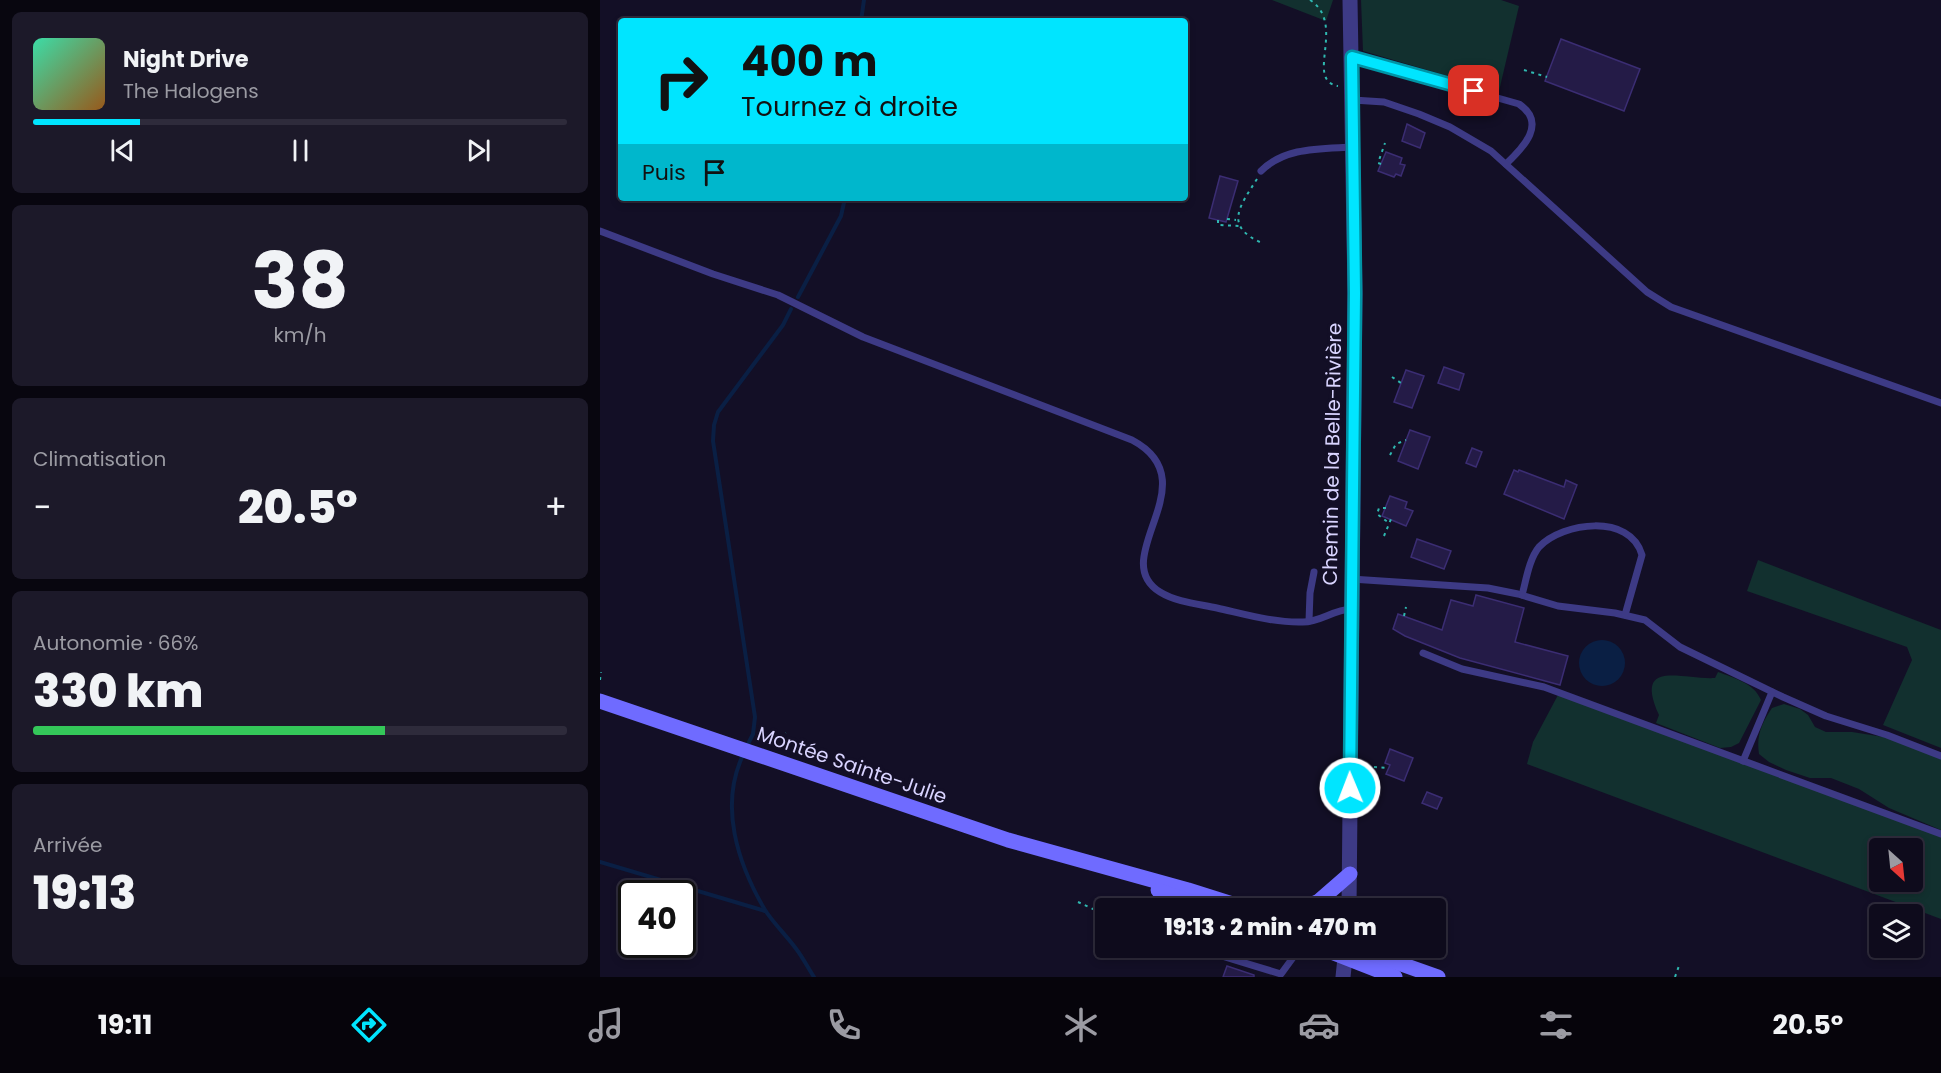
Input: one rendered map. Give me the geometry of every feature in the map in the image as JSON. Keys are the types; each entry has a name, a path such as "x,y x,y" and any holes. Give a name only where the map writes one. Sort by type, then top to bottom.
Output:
{"main road":[{"name":"Montée Sainte-Julie","path":"600,701 1008,840 1210,898"},
{"name":"Montée Sainte-Julie","path":"1091,863 1182,898"},
{"path":"1321,898 1350,874"},
{"path":"1361,958 1395,977"},
{"path":"1373,958 1438,977"}],"street":[{"name":"Chemin de la Belle-Rivière","path":"1349,898 1355,293 1350,0"},
{"path":"1342,977 1347,958"}],"lane":[{"path":"1352,57 1519,104 1528,110 1533,123 1532,130 1527,141 1506,164"},
{"path":"1353,94 1419,114 1460,133 1491,151 1658,300 1941,403"},
{"path":"1261,171 1270,162 1287,154 1353,147"},
{"path":"600,231 713,274 778,295 863,337 1132,440 1146,448 1157,460 1163,477 1160,502 1144,554 1144,571 1159,592 1184,601 1270,619 1309,621 1336,611 1351,609"},
{"path":"1522,595 1536,551 1547,540 1577,528 1609,527 1617,529 1634,540 1640,547 1642,555 1625,615"},
{"path":"1309,621 1310,592 1314,572"},
{"path":"1351,579 1488,588 1568,608 1625,615 1645,620 1680,647 1772,692 1827,716 1887,735 1941,756"},
{"path":"1422,653 1462,669 1544,687 1941,834"},
{"path":"1743,760 1772,692"},
{"path":"1228,958 1282,976 1294,958"}],"path":[{"path":"1310,0 1318,5 1325,15 1327,38 1323,66 1324,78 1334,86 1353,94"},
{"path":"1524,70 1547,77"},
{"path":"1381,164 1378,163 1385,143"},
{"path":"1261,171 1239,210 1237,220 1248,236 1262,243"},
{"path":"1227,219 1237,220"},
{"path":"1218,220 1218,225 1221,226 1239,225"},
{"path":"1392,377 1401,383"},
{"path":"1390,455 1396,444 1406,441"},
{"path":"1384,536 1390,521 1377,514 1379,508 1386,508"},
{"path":"1404,616 1406,607"},
{"path":"600,680 601,672"},
{"path":"1374,767 1389,768"},
{"path":"1078,902 1095,910"},
{"path":"1676,977 1680,963"}],"green space":[{"path":"1272,0 1333,0 1326,21"},
{"path":"1361,0 1501,0 1519,6 1499,91 1363,51"},
{"path":"1758,560 1941,630 1941,748 1883,725 1912,660 1907,647 1747,591"},
{"path":"1718,672 1749,685 1761,700 1739,743 1731,747 1720,748 1656,723 1659,715 1652,685 1657,679 1665,676 1715,678"},
{"path":"1558,695 1941,836 1941,919 1923,912 1923,904 1901,904 1527,764 1533,742"},
{"path":"1784,704 1800,709 1808,715 1815,727 1826,732 1852,732 1890,738 1941,759 1941,830 1889,808 1859,789 1831,778 1810,778 1786,770 1759,754 1759,735 1765,719 1772,708"}],"water":[{"path":"1602,640 1618,647 1625,663 1618,679 1602,686 1586,679 1579,663 1586,647"}],"building":[{"path":"1561,39 1640,69 1624,111 1545,81"},
{"path":"1407,124 1425,133 1420,148 1402,141"},
{"path":"1386,152 1402,158 1400,164 1405,165 1401,176 1396,174 1394,177 1378,171"},
{"path":"1220,176 1238,181 1226,222 1209,218"},
{"path":"1444,367 1464,374 1459,390 1438,383"},
{"path":"1406,370 1424,376 1412,408 1394,402"},
{"path":"1410,430 1430,437 1418,469 1398,461"},
{"path":"1472,448 1482,452 1476,467 1466,463"},
{"path":"1514,470 1564,487 1566,480 1577,485 1564,519 1504,494"},
{"path":"1390,496 1407,502 1405,508 1413,511 1406,526 1382,516"},
{"path":"1417,539 1451,551 1444,569 1411,557"},
{"path":"1476,595 1524,608 1515,642 1568,656 1560,685 1460,658 1393,629 1398,614 1442,630 1451,600 1473,606"},
{"path":"1390,749 1413,758 1404,781 1386,774 1390,765 1385,763"},
{"path":"1427,792 1442,798 1437,809 1422,803"},
{"path":"1227,966 1254,975 1254,977 1223,977"}],"waterway":[{"path":"861,18 864,0"},
{"path":"798,297 841,216 844,201"},
{"path":"747,746 753,734 755,717 713,441 714,425 718,412 783,325 791,309"},
{"path":"744,753 736,773 732,813 740,854 765,910 797,950 814,977"},
{"path":"600,862 765,911"}],"route":[{"path":"1350,788 1355,293 1352,57 1474,91"}]}
